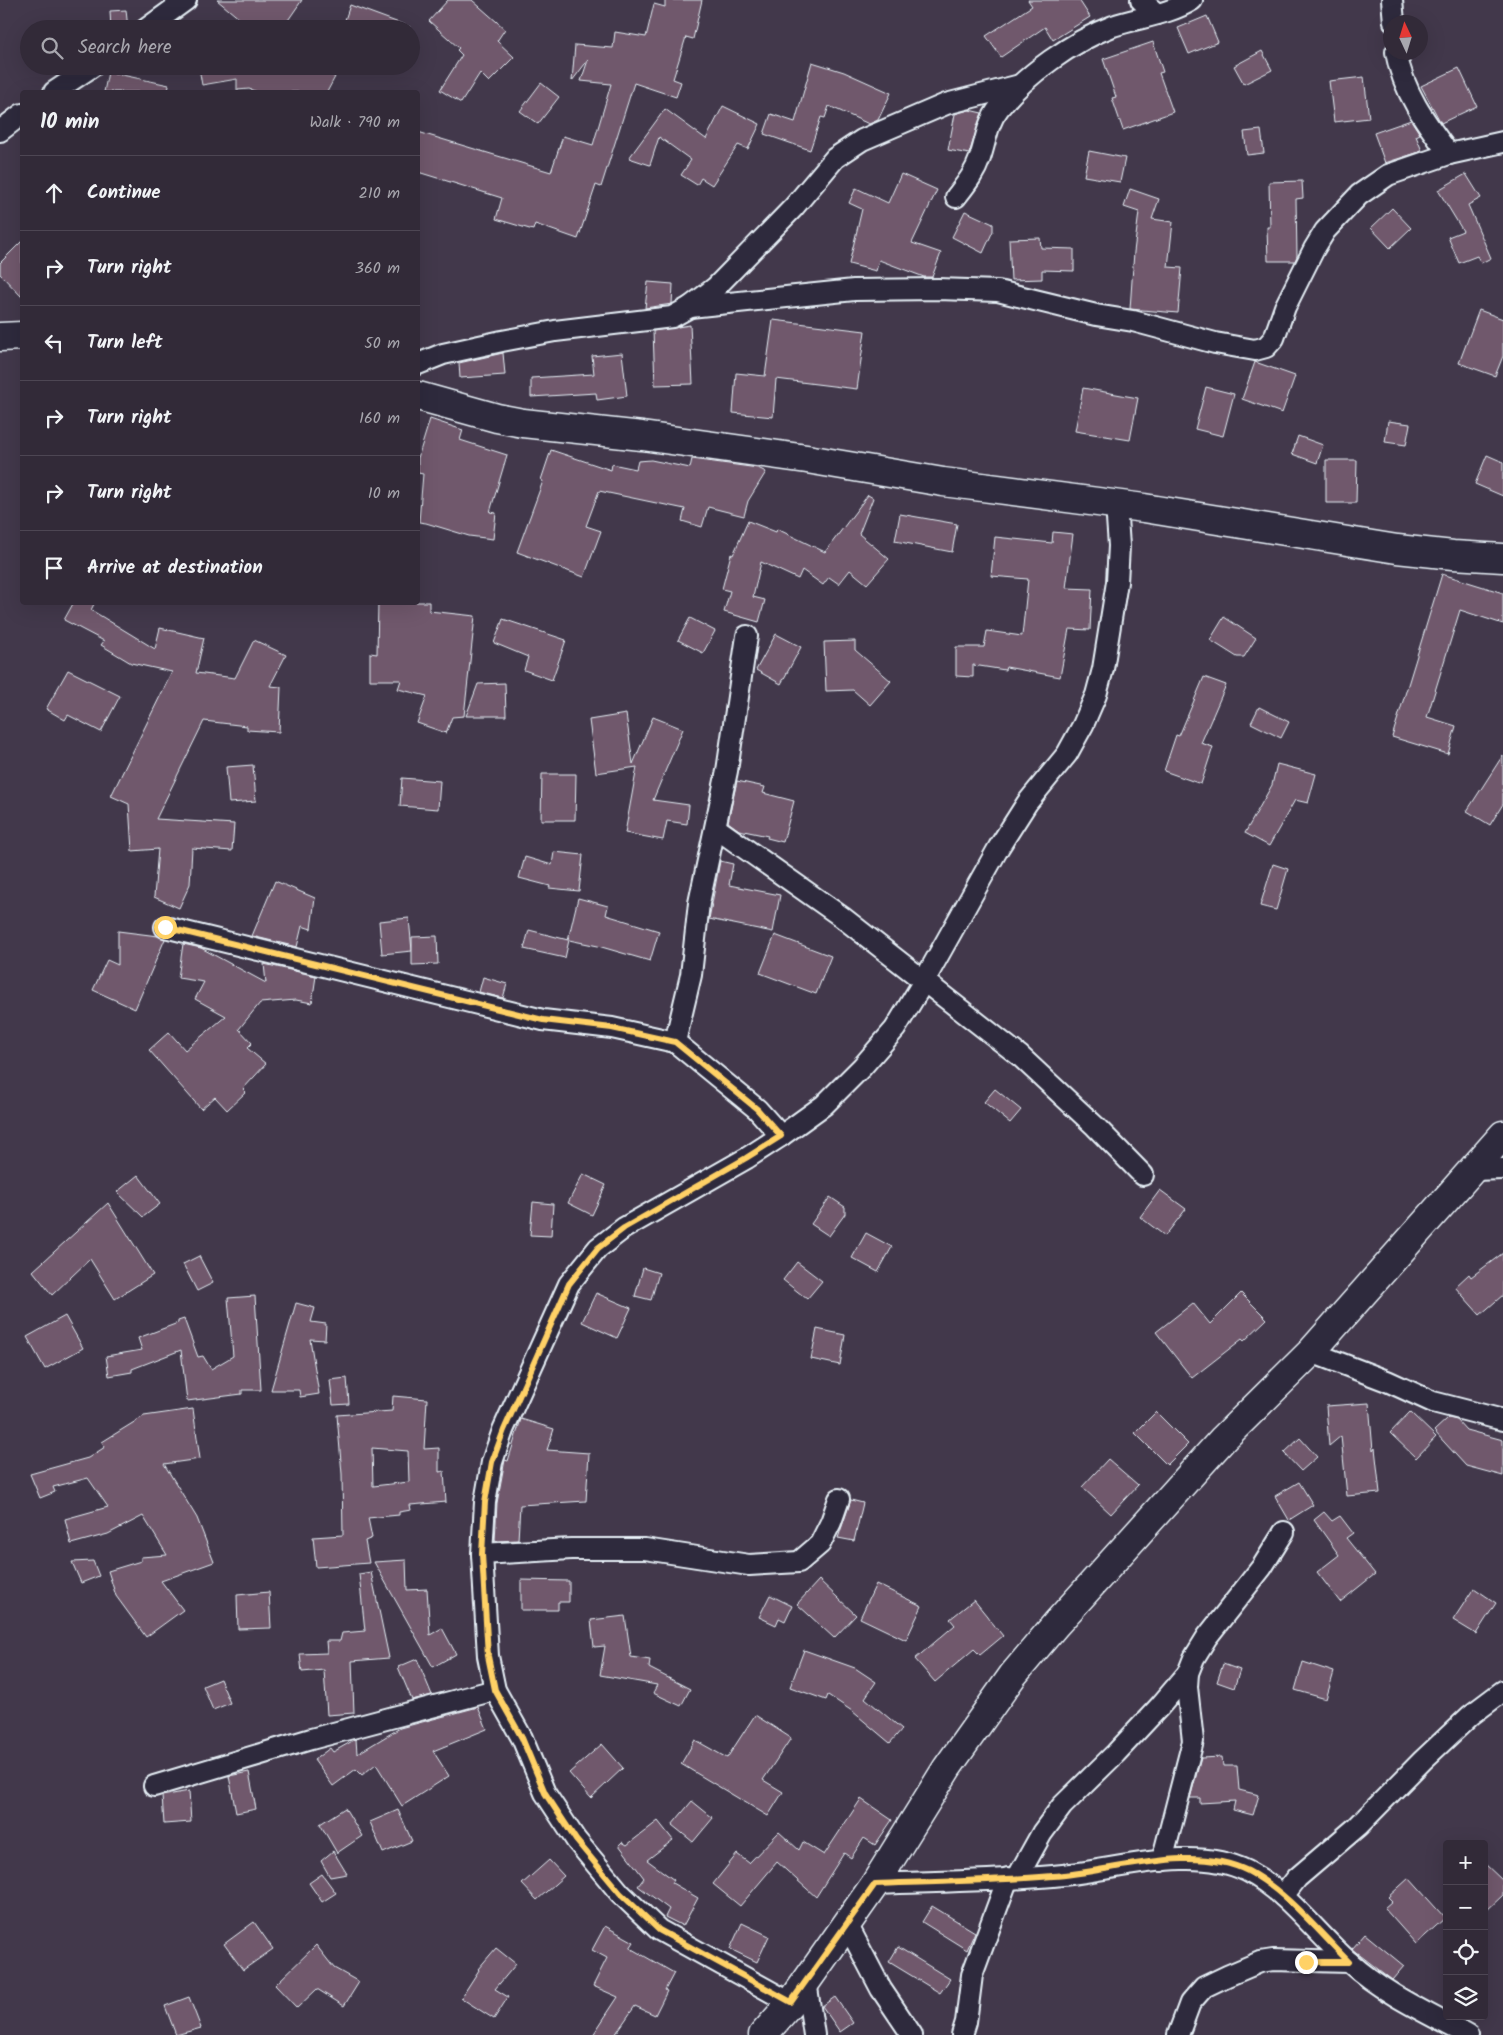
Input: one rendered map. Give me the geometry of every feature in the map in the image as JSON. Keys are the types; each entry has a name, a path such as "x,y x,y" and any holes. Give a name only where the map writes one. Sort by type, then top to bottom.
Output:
{"main road":[{"path":"0,337 20,336"},
{"path":"420,397 497,418 523,423 662,438 806,459 942,482 1116,504 1396,548 1453,555 1503,558"},
{"path":"764,2035 798,1992 875,1884 947,1768 1013,1675 1056,1624 1223,1439 1311,1352 1503,1135"}],"street":[{"path":"158,20 186,0"},
{"path":"1141,0 1157,14"},
{"path":"956,196 971,178 980,160 987,129 992,118 1020,85 1080,41 1113,26 1157,14 1192,0"},
{"path":"1392,0 1393,15"},
{"path":"1398,60 1405,86 1419,111 1448,154"},
{"path":"57,90 80,75"},
{"path":"420,363 443,354 502,341 555,332 672,317 690,307 716,287 793,208 835,158 862,140 946,104 1020,85"},
{"path":"0,131 20,116"},
{"path":"690,307 854,290 938,289 998,291 1096,315 1133,321 1215,343 1255,350 1266,347 1274,338 1285,307 1314,249 1325,232 1359,194 1388,175 1448,154 1503,142"},
{"path":"814,2035 798,1992 659,1930 620,1893 576,1840 545,1793 522,1738 495,1690 488,1656 482,1554 485,1502 492,1462 507,1422 538,1357 569,1284 598,1248 624,1228 781,1136 824,1105 862,1067 895,1028 924,981 999,847 1027,803 1067,754 1083,725 1096,695 1103,669 1117,582 1119,546 1116,504"},
{"path":"675,1042 688,989 699,903 727,771 747,636"},
{"path":"716,828 842,917 1020,1056 1095,1126 1143,1175"},
{"path":"165,927 543,1020 612,1028 675,1042 750,1103 781,1136"},
{"path":"1473,1170 1503,1169"},
{"path":"1311,1352 1387,1381 1433,1402 1503,1420"},
{"path":"482,1554 571,1549 645,1549 749,1565 798,1562 820,1544 831,1522 839,1499"},
{"path":"1162,1861 1194,1741 1187,1687 1188,1673 1194,1658 1208,1637 1262,1567 1284,1532"},
{"path":"962,2035 966,2022 972,1975 1013,1878 1062,1806 1116,1754 1188,1673"},
{"path":"154,1786 311,1739 495,1690"},
{"path":"1283,1896 1297,1878 1358,1826 1423,1760 1471,1715 1503,1691"},
{"path":"875,1884 1072,1874 1162,1861 1206,1859 1227,1863 1248,1871 1283,1896 1349,1962 1391,1993 1468,2035"},
{"path":"847,1924 881,1988 912,2035"},
{"path":"1178,2035 1190,2003 1204,1987 1227,1976 1260,1962 1273,1960 1349,1962"}],"building":[{"path":"217,0 302,0 288,20 241,20"},
{"path":"448,0 472,0 505,29 497,41 514,57 489,82 480,73 461,103 440,90 462,55 457,50 459,48 429,21"},
{"path":"665,0 702,0 693,39 686,37 673,79 681,82 676,97 634,83 601,187 596,185 578,239 535,224 533,230 496,219 502,198 420,173 420,133 551,172 563,136 593,145 611,84 581,81 588,60 572,81 575,45 613,48 615,32 646,37 654,4 665,7"},
{"path":"1028,0 1079,0 1090,17 1053,40 1045,27 1001,57 986,36 1032,6"},
{"path":"350,5 391,20 345,20"},
{"path":"126,10 127,20 110,20 110,11"},
{"path":"1207,16 1218,42 1189,54 1178,28"},
{"path":"1153,42 1163,72 1159,73 1173,112 1123,130 1112,98 1116,97 1103,59"},
{"path":"1262,51 1272,70 1244,84 1234,66"},
{"path":"812,62 844,72 891,93 878,120 869,124 829,106 825,118 821,117 810,150 764,134 771,114 795,122"},
{"path":"1459,68 1477,106 1441,123 1421,86"},
{"path":"107,75 122,75 169,85 168,90 104,90"},
{"path":"200,75 331,75 335,77 328,90 237,90 237,79 202,85"},
{"path":"1364,77 1369,118 1334,122 1329,81"},
{"path":"541,83 559,97 538,124 520,111"},
{"path":"723,106 760,124 748,149 738,145 712,185 701,178 697,185 681,175 691,160 659,137 650,165 629,158 665,109 706,139"},
{"path":"969,110 982,113 969,154 948,150 955,114"},
{"path":"1411,120 1420,134 1416,136 1422,151 1385,163 1374,133"},
{"path":"1261,130 1264,153 1247,155 1244,132"},
{"path":"1089,151 1125,158 1120,182 1084,176"},
{"path":"901,174 937,190 912,243 941,253 932,277 924,277 879,260 876,271 849,264 862,209 849,203 856,188 888,203"},
{"path":"1466,174 1481,198 1468,205 1491,258 1481,263 1477,256 1459,263 1448,237 1463,231 1438,190"},
{"path":"1302,181 1303,198 1296,199 1297,256 1295,261 1268,261 1267,227 1270,227 1269,182"},
{"path":"1130,189 1159,199 1152,219 1173,222 1168,267 1182,268 1178,313 1130,309 1139,212 1124,207"},
{"path":"1392,208 1411,228 1390,248 1371,228"},
{"path":"965,211 993,224 993,231 983,253 952,237"},
{"path":"1040,238 1041,248 1074,249 1074,271 1042,270 1042,279 1011,280 1009,239"},
{"path":"20,243 20,295 0,274 0,263"},
{"path":"648,282 673,284 672,304 645,308"},
{"path":"1479,310 1503,319 1503,356 1495,376 1459,363"},
{"path":"773,320 865,331 857,389 776,379 773,417 733,413 736,373 765,376"},
{"path":"690,325 693,384 655,385 653,331"},
{"path":"503,353 505,375 460,378 459,363"},
{"path":"622,353 627,396 597,400 596,393 531,397 531,378 594,374 592,356"},
{"path":"1255,362 1295,376 1282,413 1242,399"},
{"path":"1206,387 1234,394 1223,436 1195,429"},
{"path":"1083,388 1138,398 1130,440 1075,431"},
{"path":"430,419 463,430 460,440 507,455 490,512 496,513 493,539 469,536 420,522 423,474 420,473 420,452"},
{"path":"1388,421 1410,424 1406,445 1385,442"},
{"path":"1298,436 1323,445 1317,463 1292,454"},
{"path":"551,450 611,470 612,464 636,469 638,461 651,460 690,468 692,459 758,468 766,472 748,501 744,516 708,507 702,527 682,521 685,509 599,491 586,526 601,531 584,577 517,552 543,481 541,480"},
{"path":"1487,455 1503,462 1503,496 1475,484"},
{"path":"1326,460 1357,460 1356,503 1326,503"},
{"path":"868,495 873,498 859,534 889,559 867,584 850,570 839,584 829,577 823,585 802,570 798,579 761,562 753,597 765,600 759,622 724,612 730,591 722,589 731,554 733,555 748,521 776,532 777,529 825,552"},
{"path":"900,514 957,524 952,552 895,541"},
{"path":"1053,532 1073,534 1066,588 1092,589 1090,630 1069,629 1060,677 1006,667 1005,670 973,665 973,677 956,676 956,647 984,647 987,631 1022,636 1028,579 991,576 995,537 1052,543"},
{"path":"1442,574 1503,593 1503,624 1460,610 1427,717 1456,726 1448,754 1392,737"},
{"path":"420,602 429,602 429,611 475,616 464,716 452,717 446,733 417,723 427,696 398,689 401,680 370,680 370,653 377,654 378,605 420,605"},
{"path":"72,605 94,605 91,610 155,649 160,628 204,638 196,673 235,678 254,640 286,655 270,686 281,687 279,732 247,730 247,726 204,721 156,819 234,824 232,851 192,848 190,884 179,908 154,897 158,849 132,851 129,804 111,796 172,672 131,663 101,645 104,641 64,620"},
{"path":"1224,617 1256,638 1244,657 1237,657 1210,640"},
{"path":"690,618 715,631 703,653 678,640"},
{"path":"503,619 566,640 552,680 524,670 528,657 494,643"},
{"path":"776,634 801,647 781,684 756,670"},
{"path":"855,641 855,650 891,681 870,705 853,690 826,691 824,642"},
{"path":"68,670 120,696 101,732 68,715 65,720 46,709"},
{"path":"1204,677 1226,685 1201,743 1213,747 1201,784 1164,771 1176,735 1179,736"},
{"path":"505,683 506,716 466,716 478,684"},
{"path":"1259,707 1289,722 1281,738 1251,723"},
{"path":"626,714 633,764 653,717 683,729 653,800 689,805 687,824 667,821 663,840 625,833 637,767 596,773 589,720"},
{"path":"1503,755 1503,804 1490,825 1467,811"},
{"path":"1277,764 1316,774 1308,803 1295,800 1269,846 1245,833 1272,785"},
{"path":"253,765 256,801 229,803 226,767"},
{"path":"542,774 576,774 575,820 541,820"},
{"path":"402,778 440,781 438,809 400,806"},
{"path":"737,781 765,787 763,793 794,801 783,842 767,838 768,836 739,830 728,822"},
{"path":"554,852 583,855 579,891 549,888 550,886 519,878 525,857 552,865"},
{"path":"720,861 733,864 729,885 780,895 773,932 709,919"},
{"path":"1273,864 1288,869 1276,910 1260,906"},
{"path":"275,881 315,898 311,929 302,926 297,947 252,936"},
{"path":"578,898 608,906 606,915 659,931 650,961 569,940 565,958 524,949 529,930 568,940"},
{"path":"409,918 412,951 382,954 379,921"},
{"path":"118,931 158,936 165,939 135,1009 93,990 107,960 118,965"},
{"path":"775,935 831,956 816,994 760,973"},
{"path":"437,936 438,964 412,965 412,937"},
{"path":"183,944 201,948 266,983 264,964 316,976 312,1003 296,1000 260,1003 239,1029 252,1043 247,1048 266,1064 243,1089 246,1092 227,1110 215,1097 201,1109 149,1050 169,1032 185,1050 226,1016 195,999 204,982 178,978"},
{"path":"483,977 507,984 503,998 479,992"},
{"path":"995,1089 1021,1110 1010,1123 984,1102"},
{"path":"583,1174 606,1185 592,1215 568,1203"},
{"path":"138,1175 160,1204 143,1217 117,1192"},
{"path":"1160,1190 1186,1209 1165,1236 1140,1217"},
{"path":"830,1197 845,1207 845,1214 829,1236 811,1224"},
{"path":"533,1202 553,1204 551,1236 530,1235"},
{"path":"108,1203 153,1275 115,1299 90,1259 52,1295 33,1271"},
{"path":"866,1233 892,1247 878,1272 852,1258"},
{"path":"1503,1253 1503,1295 1480,1315 1455,1287 1469,1274 1471,1277"},
{"path":"199,1256 213,1283 197,1291 183,1264"},
{"path":"797,1262 822,1281 807,1299 783,1280"},
{"path":"643,1268 659,1273 651,1300 635,1296"},
{"path":"596,1293 631,1308 617,1338 582,1322"},
{"path":"1241,1293 1267,1319 1244,1341 1242,1339 1192,1378 1156,1332 1193,1303 1210,1324"},
{"path":"255,1296 261,1390 242,1390 242,1394 187,1401 181,1350 132,1369 132,1372 109,1376 106,1356 142,1350 138,1338 184,1319 198,1357 203,1356 211,1369 233,1356 228,1298"},
{"path":"296,1303 315,1308 311,1322 326,1324 325,1340 310,1339 319,1394 300,1397 299,1390 271,1390"},
{"path":"65,1316 83,1348 45,1369 27,1337"},
{"path":"817,1329 845,1335 840,1365 811,1359"},
{"path":"347,1378 349,1404 333,1405 330,1380"},
{"path":"393,1396 427,1399 424,1449 439,1448 439,1472 444,1471 446,1502 410,1505 411,1510 399,1512 399,1515 368,1518 372,1538 365,1541 369,1563 316,1567 313,1537 343,1535 342,1474 337,1415 392,1411","holes":["372,1448 408,1451 409,1482 373,1486"]},
{"path":"1369,1403 1373,1451 1375,1448 1380,1493 1347,1496 1341,1436 1329,1446 1326,1406"},
{"path":"193,1409 200,1459 164,1464 197,1518 214,1562 161,1581 183,1610 146,1637 116,1596 108,1571 141,1561 141,1557 167,1555 143,1516 108,1534 71,1544 65,1519 108,1507 88,1478 53,1487 55,1492 40,1498 30,1474 88,1458 105,1447 102,1442 144,1416"},
{"path":"1156,1412 1188,1444 1167,1465 1135,1433"},
{"path":"1410,1412 1436,1437 1416,1458 1390,1433"},
{"path":"1448,1418 1457,1420 1466,1430 1503,1440 1503,1476 1466,1466 1434,1431"},
{"path":"521,1419 554,1429 547,1450 589,1453 586,1501 520,1505 518,1540 495,1541 497,1503 505,1460 508,1461"},
{"path":"1300,1438 1317,1457 1301,1471 1284,1453"},
{"path":"1108,1459 1138,1485 1111,1514 1082,1487"},
{"path":"1299,1482 1313,1505 1289,1520 1275,1496"},
{"path":"851,1500 863,1503 854,1541 838,1538"},
{"path":"1324,1512 1332,1521 1340,1516 1353,1533 1346,1538 1375,1574 1340,1602 1317,1572 1339,1555 1314,1520"},
{"path":"406,1560 407,1590 427,1589 430,1635 442,1628 456,1654 433,1667 374,1562"},
{"path":"93,1561 99,1576 81,1583 72,1562"},
{"path":"371,1572 389,1658 352,1661 354,1713 327,1715 324,1670 302,1672 300,1654 327,1653 326,1641 340,1641 342,1633 365,1631 359,1574"},
{"path":"521,1580 569,1581 569,1602 558,1602 558,1610 521,1610"},
{"path":"819,1580 856,1615 834,1638 797,1604"},
{"path":"876,1584 922,1606 906,1640 860,1618"},
{"path":"1474,1588 1496,1603 1476,1634 1453,1620"},
{"path":"269,1592 271,1628 238,1629 237,1595"},
{"path":"770,1595 792,1606 785,1621 779,1618 776,1625 759,1617"},
{"path":"974,1600 1003,1636 980,1655 974,1649 935,1682 915,1659 955,1625 950,1619"},
{"path":"625,1616 631,1657 650,1660 649,1668 690,1689 681,1706 653,1693 657,1685 600,1675 605,1646 594,1647 591,1620"},
{"path":"804,1650 855,1668 876,1682 865,1698 902,1729 890,1743 852,1711 828,1695 826,1700 790,1687"},
{"path":"417,1659 432,1695 412,1700 398,1667"},
{"path":"1303,1662 1334,1672 1326,1699 1295,1690"},
{"path":"1223,1664 1240,1670 1234,1688 1217,1682"},
{"path":"220,1679 230,1703 213,1710 203,1686"},
{"path":"478,1707 487,1729 433,1751 449,1776 402,1806 376,1764 362,1775 356,1769 333,1786 314,1760 330,1748 333,1752 356,1739 357,1754 400,1728"},
{"path":"755,1715 791,1738 763,1780 783,1792 768,1816 681,1764 695,1740 727,1758"},
{"path":"602,1744 623,1768 591,1798 569,1773"},
{"path":"1222,1757 1223,1766 1237,1766 1239,1790 1259,1795 1253,1815 1233,1810 1235,1801 1200,1803 1200,1798 1190,1798 1201,1758"},
{"path":"249,1772 256,1809 236,1813 229,1776"},
{"path":"189,1791 191,1822 164,1824 162,1796"},
{"path":"861,1799 892,1820 875,1845 864,1838 851,1858 844,1853 816,1897 777,1862 740,1906 713,1884 737,1854 749,1863 779,1832 799,1850 803,1842 824,1855"},
{"path":"692,1801 713,1818 693,1842 672,1825"},
{"path":"345,1808 362,1836 337,1853 320,1824"},
{"path":"398,1810 412,1841 383,1853 370,1822"},
{"path":"658,1821 673,1840 647,1860 674,1880 672,1883 698,1898 683,1926 665,1917 669,1909 638,1886 644,1878 619,1845 622,1842 627,1845"},
{"path":"333,1851 347,1874 330,1877 321,1861"},
{"path":"549,1860 564,1876 537,1900 522,1884"},
{"path":"1488,1867 1503,1881 1503,1895 1488,1909"},
{"path":"322,1874 336,1893 322,1902 309,1883"},
{"path":"1409,1878 1443,1916 1443,1920 1416,1944 1384,1908 1392,1901 1388,1897"},
{"path":"932,1906 975,1932 967,1950 922,1922"},
{"path":"254,1922 273,1949 243,1970 224,1944"},
{"path":"742,1923 769,1936 757,1962 730,1949"},
{"path":"605,1926 634,1942 630,1948 674,1973 655,2015 635,2006 615,2035 593,2035 618,1997 593,1986 607,1958 592,1950"},
{"path":"1365,1934 1404,1966 1392,1980 1352,1949"},
{"path":"316,1945 334,1968 359,1982 344,2006 317,1989 297,2008 275,1985"},
{"path":"898,1947 950,1979 940,1993 889,1962"},
{"path":"496,1948 516,1964 495,1989 508,1997 494,2019 461,1998 478,1969"},
{"path":"189,1997 201,2028 176,2035 165,2006"},
{"path":"835,1997 853,2023 840,2032 822,2006"}],"route":[{"path":"165,927 430,994 543,1020 612,1028 675,1042 737,1091 757,1109 781,1136 624,1228 598,1248 581,1266 560,1301 538,1357 520,1391 492,1462 485,1502 482,1554 488,1656 495,1690 522,1738 545,1793 576,1840 620,1893 640,1913 659,1930 791,2002 875,1884 1053,1876 1182,1859 1206,1859 1227,1863 1248,1871 1283,1896 1349,1962 1306,1962"}]}
